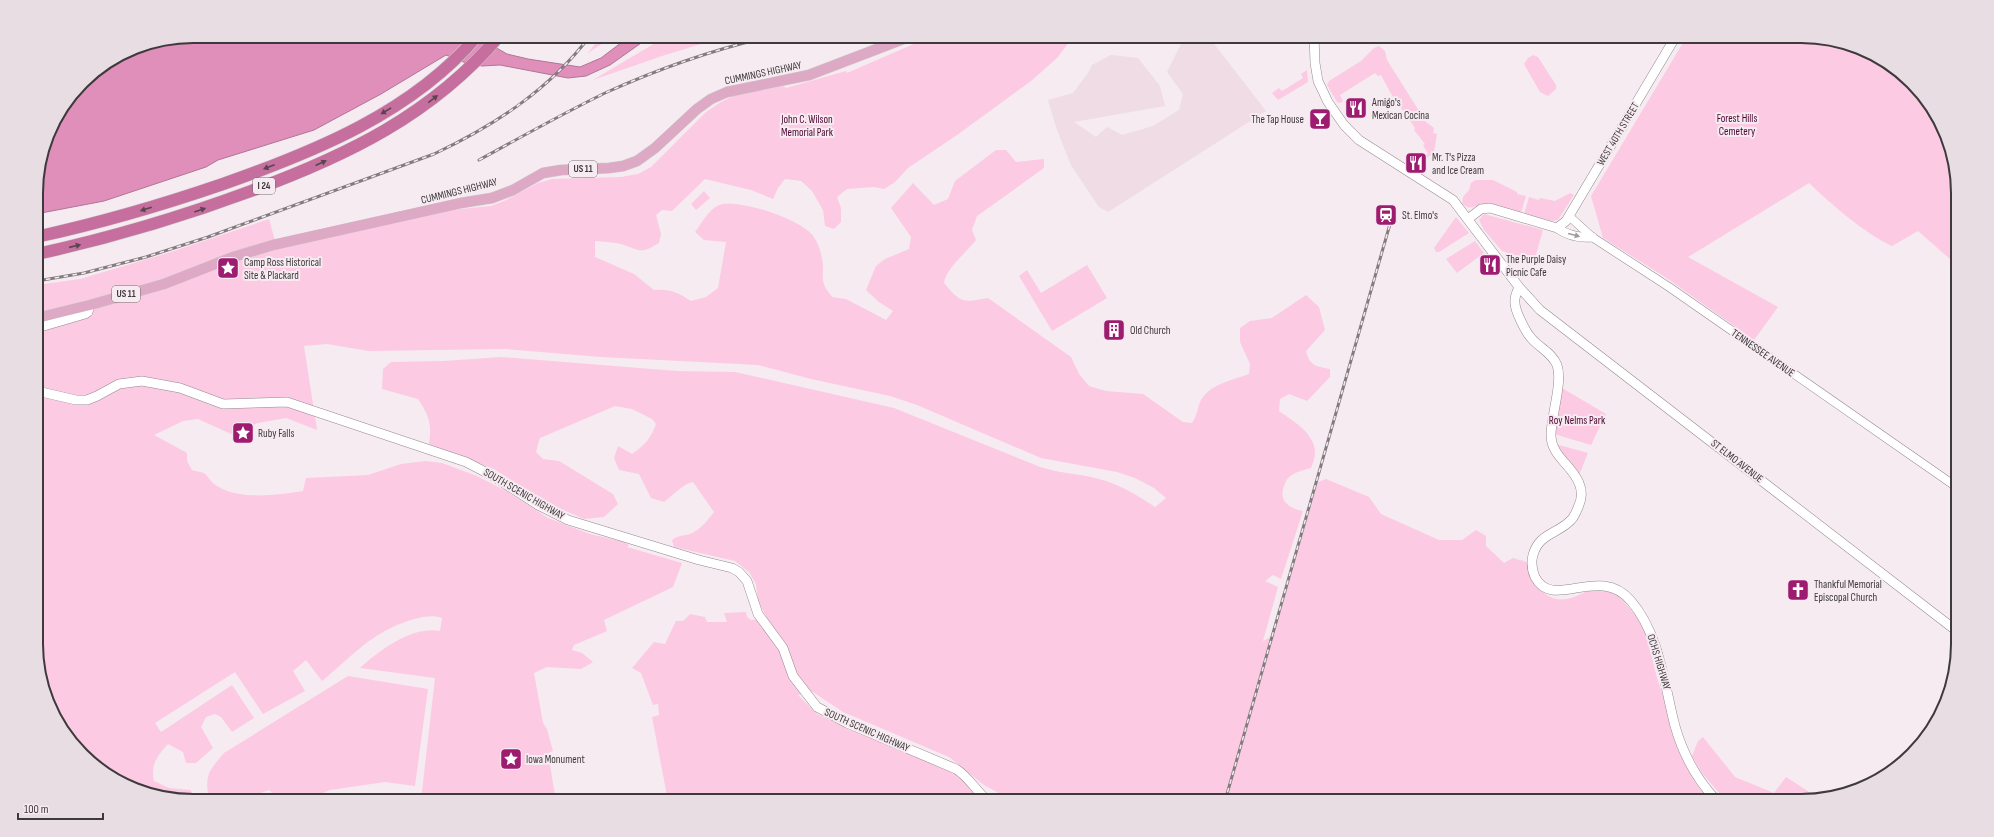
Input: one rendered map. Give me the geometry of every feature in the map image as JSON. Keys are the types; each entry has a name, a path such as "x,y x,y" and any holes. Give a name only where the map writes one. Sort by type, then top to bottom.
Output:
{"highway":[{"name":"I 24","path":"43,235 142,210 246,176 290,159 359,127 383,113 428,82 451,63 470,43"},
{"name":"I 24","path":"43,252 91,242 198,211 316,165 354,148 398,124 445,91 468,70 493,43"}],"main road":[{"name":"CUMMINGS HIGHWAY","path":"43,317 164,284 233,257 289,241 373,224 461,203 492,198 513,190 543,173 561,170 623,166 637,161 655,148 710,99 727,92 809,75 893,43"},
{"path":"1314,43 1314,63 1318,81 1328,102 1344,125 1359,140 1447,195 1468,219 1481,209 1490,208 1556,228 1562,232 1583,237 1592,237"},
{"name":"WEST 40TH STREET","path":"1556,228 1563,224 1569,216 1672,43"},
{"name":"ST ELMO AVENUE","path":"1468,219 1519,287 1540,310 1951,627"},
{"name":"OCHS HIGHWAY","path":"1519,287 1515,297 1515,307 1531,338 1553,357 1557,367 1556,403 1551,435 1552,440 1558,456 1580,483 1582,493 1580,502 1571,520 1544,536 1537,544 1532,559 1536,579 1541,585 1560,592 1599,584 1611,586 1619,590 1632,602 1652,636 1675,725 1685,754 1693,771 1711,794"},
{"path":"43,326 85,314 88,312 90,305"},
{"name":"SOUTH SCENIC HIGHWAY","path":"43,392 76,400 87,400 118,384 142,381 180,388 223,404 233,405 276,401 292,404 466,462 493,476 538,505 568,520 680,555 732,568 739,572 747,581 758,614 778,640 793,676 818,707 847,723 956,768 980,794"}],"street":[{"name":"TENNESSEE AVENUE","path":"1569,216 1592,237 1669,288 1951,483"}],"shaded area":[{"path":"183,43 488,43 507,54 528,59 580,67 601,58 621,43 641,43 610,65 586,76 568,78 500,65 482,66 466,63 446,55 381,94 314,130 218,160 206,167 104,201 43,213 43,183 48,154 54,136 63,118 80,94 94,80 127,58 154,48"},
{"path":"1182,43 1213,43 1266,111 1108,212 1099,207 1071,165 1057,130 1048,100 1073,93 1092,65 1111,55 1138,58 1160,86 1165,106 1074,122 1096,137 1107,127 1122,135 1153,126 1179,110 1183,94 1167,72"}],"green space":[{"path":"596,43 603,43 588,53"},
{"path":"655,43 704,43 662,56 593,80"},
{"name":"John C. Wilson Memorial Park","path":"916,43 1068,43 1057,58 1031,81 957,135 908,168 895,182 884,189 874,187 847,189 837,197 841,208 841,222 834,229 825,226 823,210 812,191 801,181 785,179 778,188 773,199 751,190 705,179 672,211 662,210 656,215 661,234 659,243 647,249 640,250 618,243 595,241 595,257 634,274 654,290 674,292 691,301 706,297 718,288 726,242 704,240 695,232 709,213 719,205 741,205 755,208 785,218 808,230 818,245 822,257 823,282 825,288 832,297 846,299 886,320 893,311 879,302 866,290 876,266 885,259 909,249 911,237 891,208 913,183 934,205 948,199 955,181 996,150 1006,150 1016,162 1044,159 1044,168 977,216 972,230 976,240 953,266 944,283 954,294 963,300 973,301 988,298 1071,357 1079,374 1089,386 1106,391 1143,394 1183,422 1192,423 1201,400 1210,390 1222,383 1249,374 1250,364 1240,342 1240,328 1250,321 1272,318 1306,295 1319,307 1325,330 1306,351 1311,362 1320,367 1330,369 1330,377 1307,401 1289,394 1280,399 1279,411 1297,423 1307,434 1314,446 1315,455 1311,468 1290,476 1284,486 1283,496 1286,503 1298,510 1303,511 1281,579 1273,575 1265,581 1278,587 1263,641 1274,635 1318,482 1326,479 1369,497 1381,514 1439,540 1462,540 1476,530 1486,536 1486,546 1504,563 1513,558 1527,562 1528,569 1535,583 1545,594 1552,598 1567,599 1593,589 1602,589 1608,590 1617,595 1627,605 1643,626 1647,636 1657,679 1667,708 1677,746 1693,779 1704,794 1000,794 984,785 949,757 843,712 813,692 798,695 817,714 848,729 947,769 960,777 974,794 667,794 652,717 659,715 658,704 653,705 641,673 632,668 654,642 665,644 676,621 683,621 690,614 705,617 707,622 727,622 724,613 746,612 747,617 751,620 767,618 758,601 756,584 749,572 735,561 674,547 672,540 674,538 690,534 697,530 714,512 693,482 682,487 664,502 651,498 639,474 619,470 614,458 618,446 632,454 647,441 656,424 652,419 632,409 615,406 540,437 536,452 543,459 559,461 613,494 618,504 604,517 584,519 545,502 494,469 429,444 429,420 418,399 382,389 383,369 391,362 444,361 501,357 677,371 735,372 894,408 1040,467 1113,483 1132,492 1155,507 1166,498 1154,488 1135,478 1117,472 1041,458 917,405 890,396 811,379 758,365 601,357 506,349 369,351 327,344 304,346 317,430 286,418 258,423 231,434 198,419 183,421 154,435 187,453 187,461 192,470 204,473 213,483 223,489 245,495 269,495 303,491 306,478 368,475 401,464 426,461 442,463 477,476 508,492 548,518 590,534 624,542 629,545 627,547 682,563 673,587 604,620 607,631 574,645 572,650 582,653 593,662 581,669 547,667 534,673 543,723 547,729 553,751 548,753 555,794 422,794 435,678 360,668 377,654 397,641 418,632 429,630 440,631 442,618 435,616 427,616 409,620 384,631 364,645 322,681 306,660 293,671 305,691 263,714 235,672 155,723 161,732 232,685 254,718 232,732 221,717 215,714 206,717 201,727 213,748 196,763 186,763 183,752 168,744 161,752 154,765 154,781 169,788 191,790 192,794 174,793 154,789 127,779 94,757 80,743 63,719 54,701 48,683 43,654 43,284 80,279 171,252 269,219 277,248 440,211 491,206 504,201 538,183 552,179 621,177 638,174 651,167 706,112 735,95 783,86 786,88 846,71 847,73"},
{"name":"Forest Hills Cemetery","path":"1683,43 1820,44 1840,48 1858,54 1884,68 1900,80 1914,94 1931,118 1940,136 1946,154 1950,174 1951,260 1918,231 1892,246 1870,234 1848,218 1809,183 1688,257 1778,307 1754,340 1665,277 1603,238 1591,196"},
{"path":"1379,46 1385,51 1387,60 1426,122 1434,128 1433,133 1437,134 1434,152 1425,159 1423,157 1428,154 1423,145 1425,144 1414,130 1415,128 1390,92 1381,75 1378,76 1375,73 1340,95 1343,101 1340,103 1337,102 1327,85 1329,81 1361,61 1374,48"},
{"path":"1533,55 1538,57 1556,85 1556,89 1548,96 1540,92 1524,64 1528,58"},
{"path":"1307,70 1308,82 1278,100 1272,93 1279,88 1282,91 1303,78 1301,74"},
{"path":"1475,180 1493,180 1517,192 1517,194 1526,196 1521,213 1490,206 1481,205 1467,207 1464,205 1462,203 1463,197 1469,190 1471,183"},
{"path":"704,191 710,198 696,210 691,204"},
{"path":"1570,193 1574,195 1558,220 1552,221 1524,214 1529,197 1539,200 1540,198 1555,201"},
{"path":"1484,214 1543,230 1534,262 1502,251 1484,230 1479,220"},
{"path":"1456,217 1469,233 1439,252 1436,252 1434,248"},
{"path":"1475,241 1484,253 1457,273 1446,259"},
{"path":"1087,265 1107,298 1052,331 1019,276 1027,270 1041,293"},
{"name":"Roy Nelms Park","path":"1562,388 1606,414 1591,445 1554,434"},
{"path":"1559,445 1588,453 1579,475 1557,446"},
{"path":"348,676 428,689 415,786 385,782 330,790 321,794 273,794 269,790 258,794 208,794 207,785 209,775 214,765 224,753"},
{"path":"1703,737 1735,777 1774,793 1786,777 1812,794 1720,794 1702,773 1692,756 1698,741"},
{"path":"374,793 386,794 362,794"}],"railway":[{"path":"43,280 84,273 146,257 208,237 434,154 478,131 520,104 557,73 584,43"},
{"path":"479,160 573,109 625,84 708,53 744,43"},
{"path":"1227,794 1392,217"}],"place":[{"name":"Amigo's Mexican Cocina","path":"1356,108"},
{"name":"The Tap House","path":"1320,119"},
{"name":"Mr. T's Pizza and Ice Cream","path":"1416,163"},
{"name":"St. Elmo's","path":"1386,215"},
{"name":"The Purple Daisy Picnic Cafe","path":"1490,265"},
{"name":"Camp Ross Historical Site & Plackard","path":"228,268"},
{"name":"Old Church","path":"1114,330"},
{"name":"Ruby Falls","path":"243,433"},
{"name":"Thankful Memorial Episcopal Church","path":"1798,590"},
{"name":"Iowa Monument","path":"511,759"}]}
